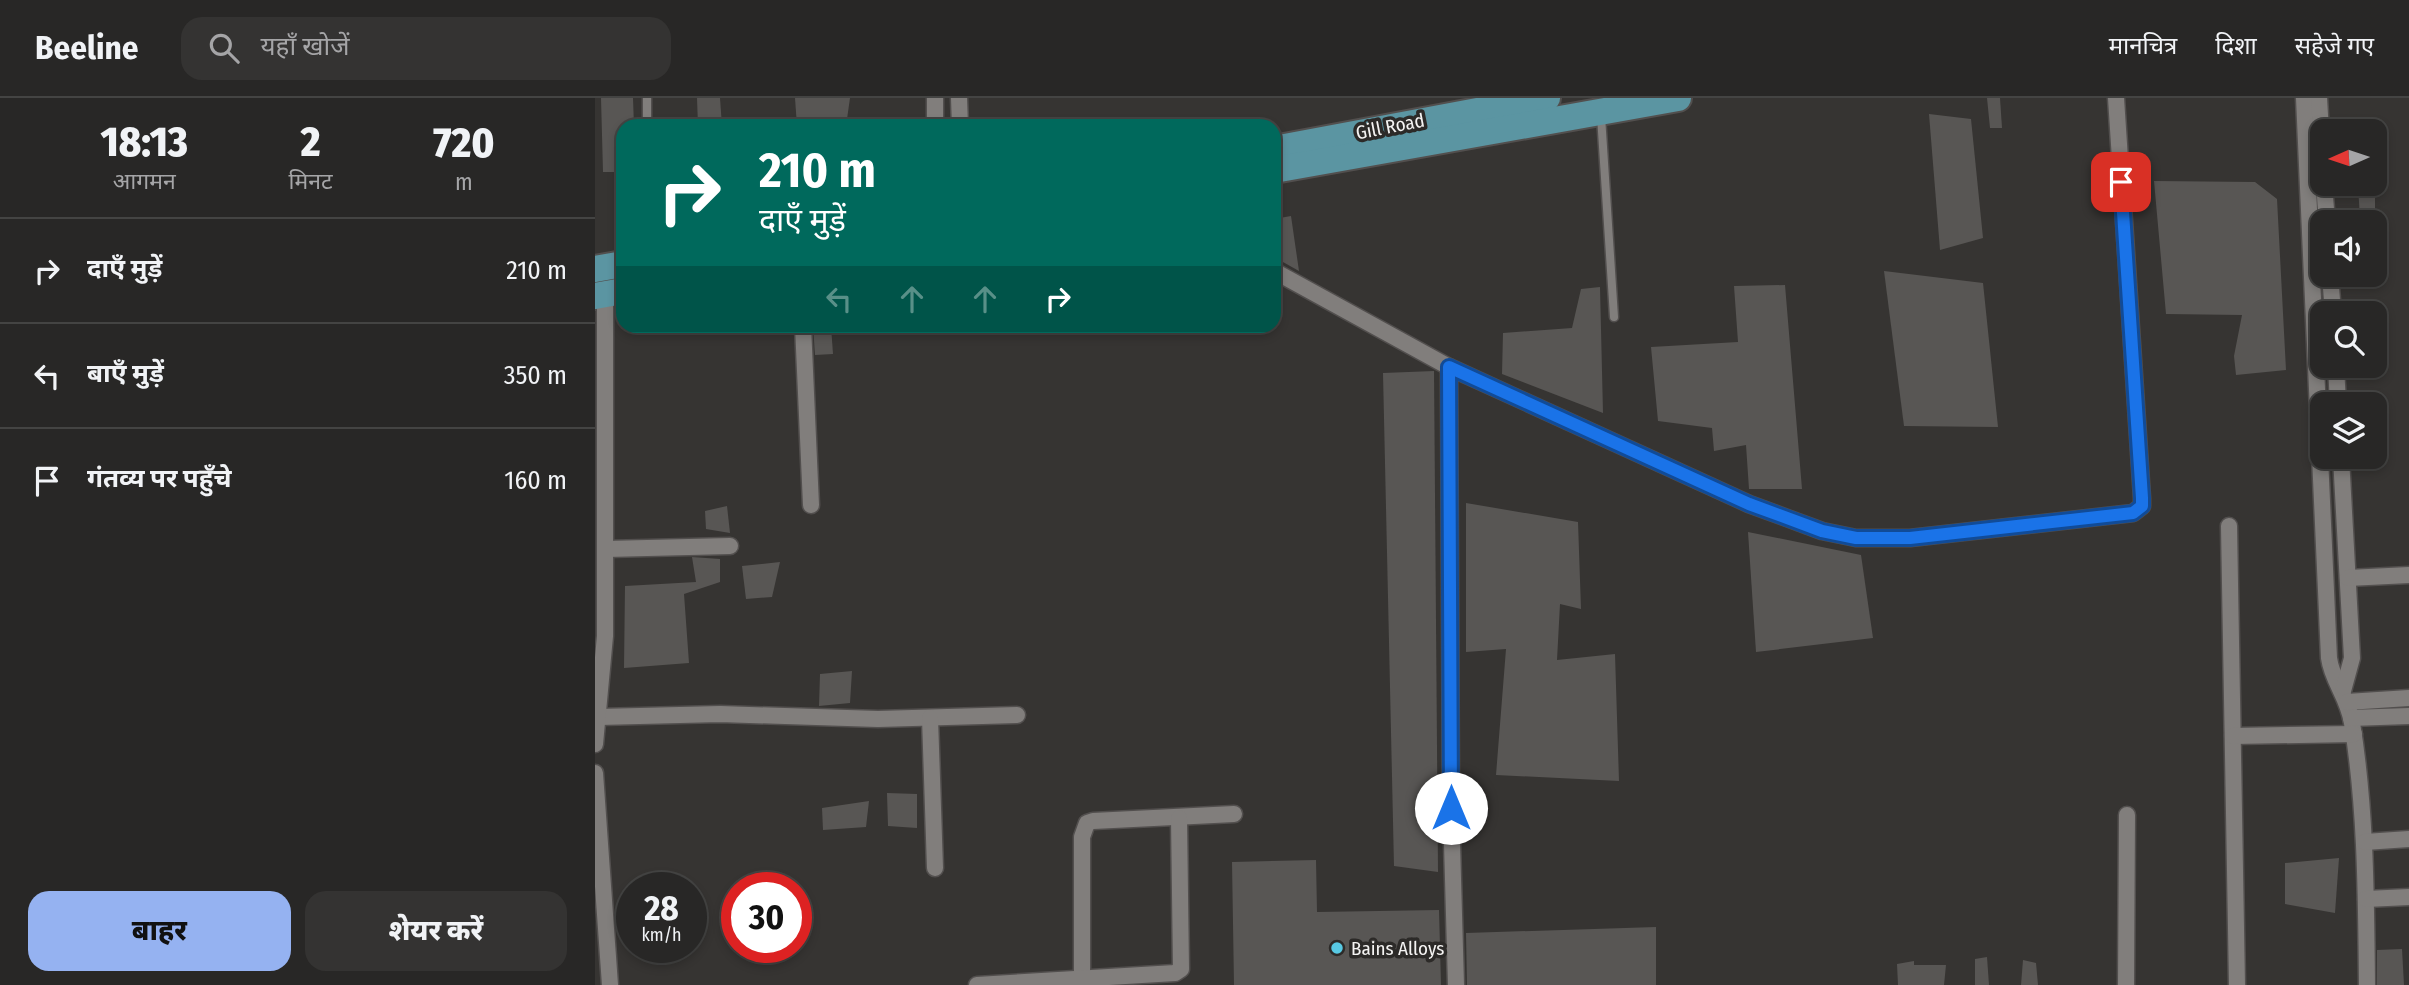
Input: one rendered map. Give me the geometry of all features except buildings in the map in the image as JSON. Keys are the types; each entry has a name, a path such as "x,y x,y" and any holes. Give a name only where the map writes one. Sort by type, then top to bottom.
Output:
{"main road":[{"name":"Gill Road","path":"1281,148 1547,98"},
{"path":"1281,169 1678,98"},
{"path":"595,270 616,266"}],"street":[{"path":"935,98 935,119"},
{"path":"959,98 960,119"},
{"path":"1281,275 1449,367 1749,504 1822,531 1856,538 1910,538 2133,513 2142,506 2142,498 2116,98"},
{"path":"2304,98 2310,119"},
{"path":"2317,119 2319,98"},
{"path":"2317,196 2318,301"},
{"path":"595,744 605,636 608,293"},
{"path":"803,333 811,505"},
{"path":"1449,367 1451,808 1456,985"},
{"path":"2320,378 2330,670 2349,711"},
{"path":"2342,469 2352,658 2349,711 2365,842 2367,985"},
{"path":"2229,527 2237,985"},
{"path":"606,549 730,546"},
{"path":"2348,578 2409,575"},
{"path":"2232,736 2409,698"},
{"path":"2349,711 2409,716"},
{"path":"599,717 701,714 850,719 1017,715"},
{"path":"930,718 935,868"},
{"path":"595,773 598,864 610,985"},
{"path":"1081,978 1084,829 1093,821 1234,814"},
{"path":"2126,985 2127,815"},
{"path":"977,985 1175,973 1181,969 1179,818"},
{"path":"2365,842 2409,839"},
{"path":"2366,898 2409,897"}],"lane":[{"path":"647,98 647,119"},
{"path":"1601,113 1613,317"}],"place":[{"name":"Bains Alloys","path":"1337,948"}],"route":[{"path":"1451,808 1449,367 1749,504 1822,531 1884,540 2133,513 2142,506 2142,498 2121,182"}]}
